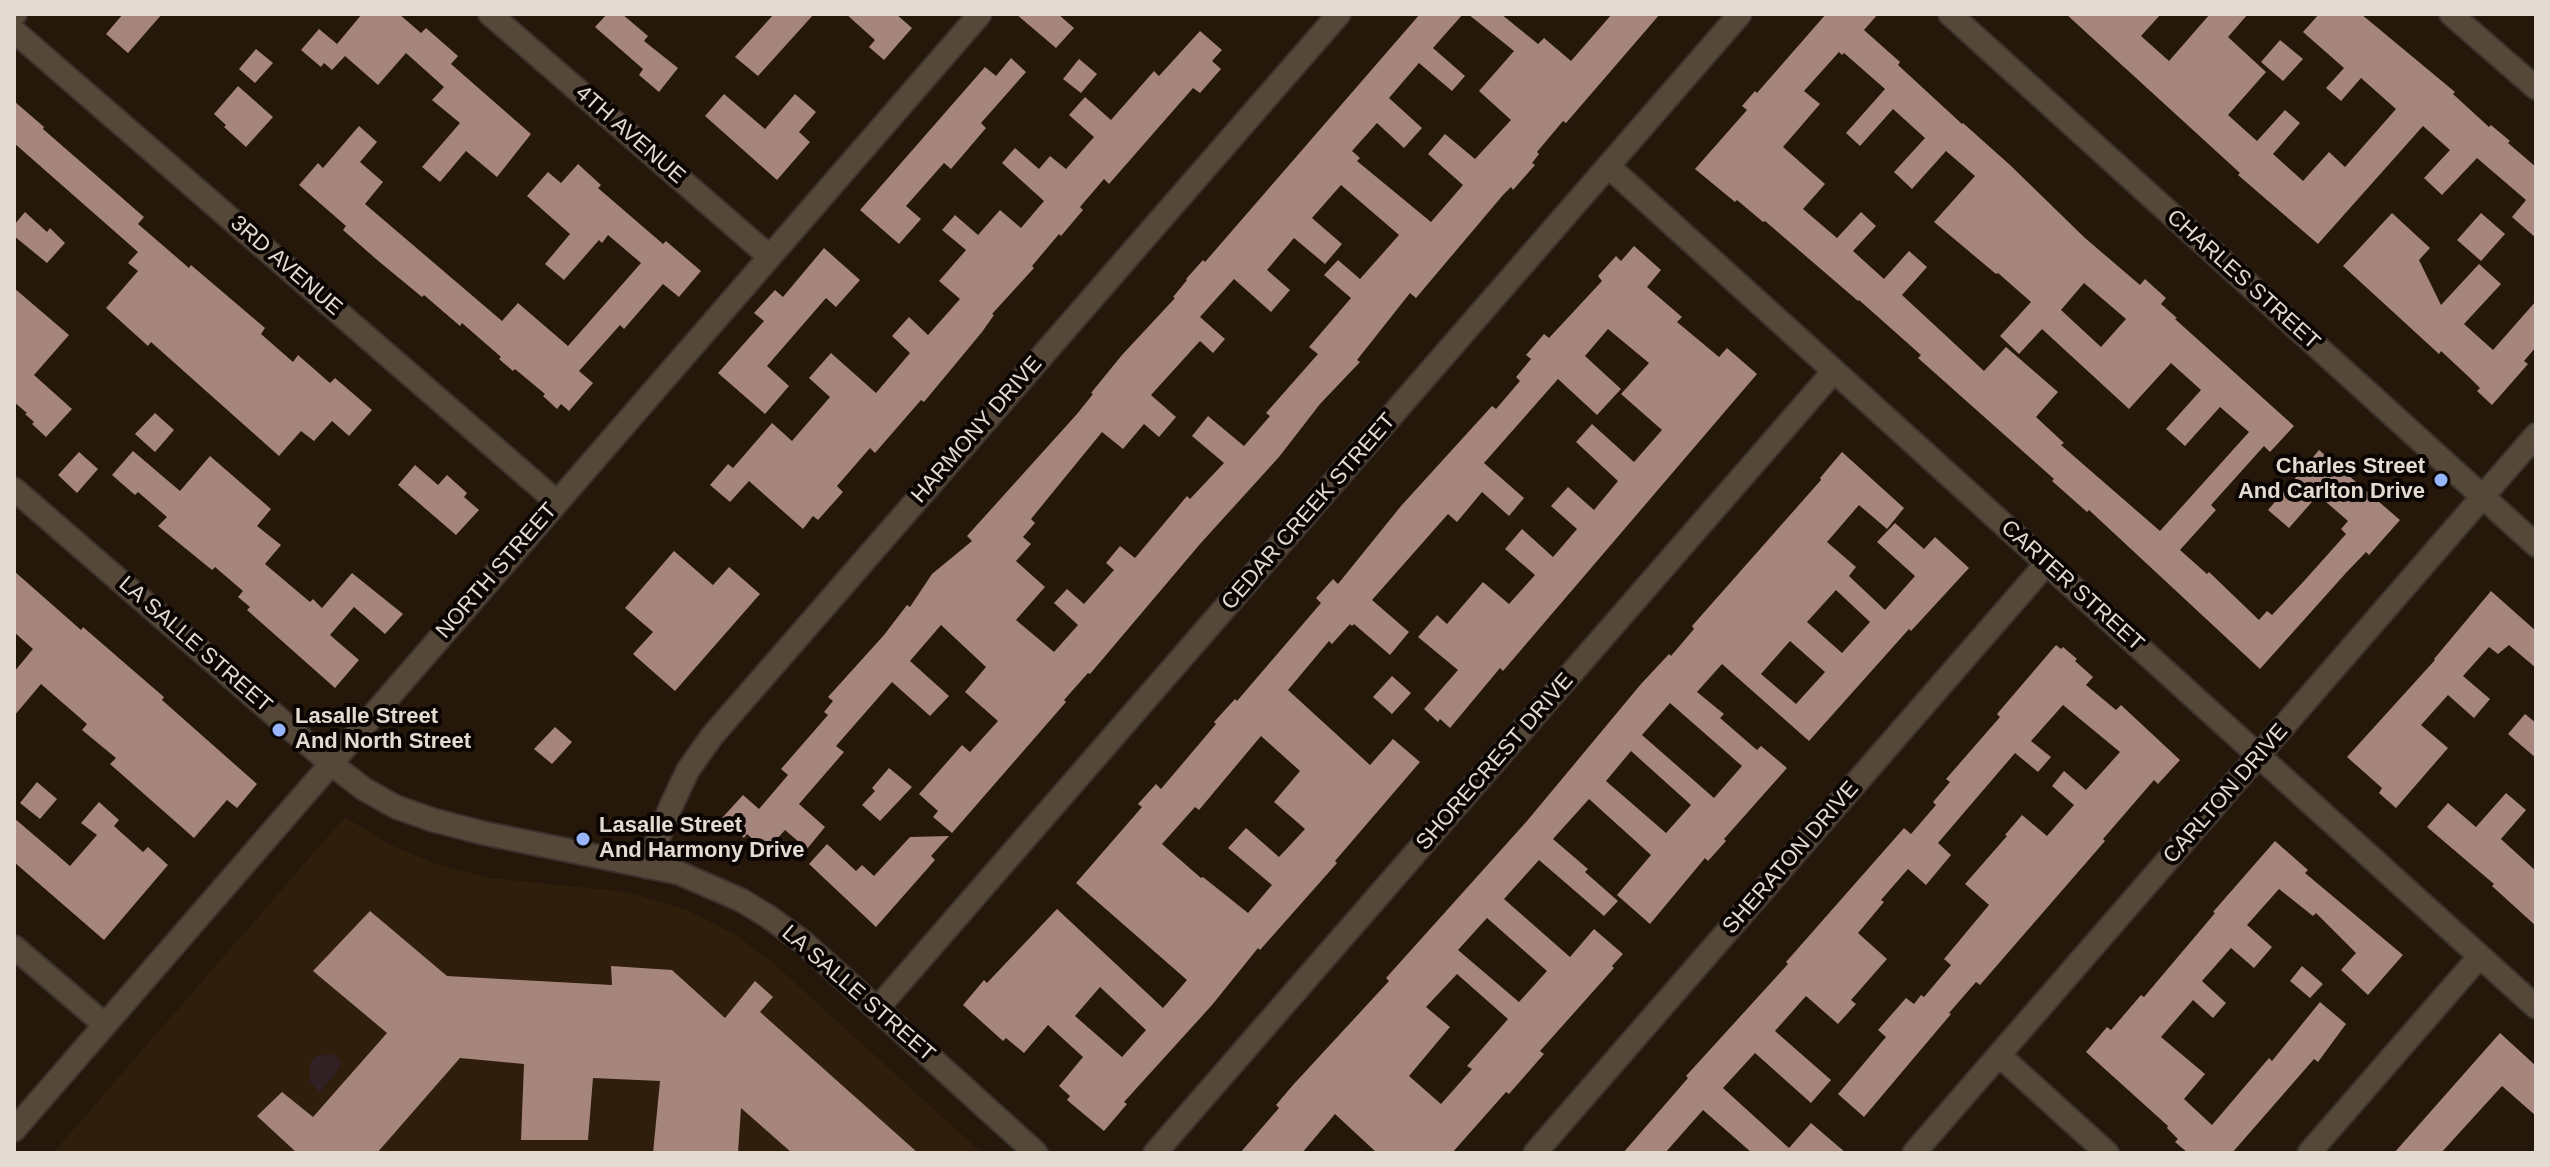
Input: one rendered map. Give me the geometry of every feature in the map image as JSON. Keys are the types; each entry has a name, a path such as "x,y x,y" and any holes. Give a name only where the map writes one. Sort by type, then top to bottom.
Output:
{"street":[{"name":"4TH AVENUE","path":"490,14 770,257"},
{"name":"NORTH STREET","path":"14,1130 980,14"},
{"name":"HARMONY DRIVE","path":"647,867 688,770 712,736 1339,14"},
{"name":"CEDAR CREEK STREET","path":"877,1009 1740,14"},
{"name":"CHARLES STREET","path":"1950,14 2536,545"},
{"path":"2451,14 2536,88"},
{"name":"3RD AVENUE","path":"14,31 557,502"},
{"name":"CARTER STREET","path":"1608,166 2536,1007"},
{"name":"SHORECREST DRIVE","path":"1155,1153 1834,371"},
{"name":"CARLTON DRIVE","path":"1914,1153 2536,435"},
{"name":"LA SALLE STREET","path":"14,489 364,789 396,807 433,820 679,873 711,885 769,917 803,942 1036,1153"},
{"name":"SHERATON DRIVE","path":"1535,1153 2047,563"},
{"path":"14,947 104,1024"},
{"path":"2309,1153 2480,956"},
{"path":"1999,1055 2107,1153"}],"shaded area":[{"path":"345,817 390,845 437,864 490,878 628,892 687,910 736,935 773,963 982,1153 53,1153"},
{"path":"332,1054 342,1061 320,1092 310,1082 310,1063 316,1056"}],"building":[{"path":"123,14 162,14 128,53 106,34"},
{"path":"362,14 399,14 421,33 426,28 458,56 451,64 531,134 497,177 466,151 440,182 422,167 460,123 432,100 444,87 406,53 378,85 345,56 332,70 324,63 321,67 301,50 319,29 337,44"},
{"path":"607,14 622,14 648,36 644,41 678,68 659,92 639,75 643,69 595,27"},
{"path":"774,14 814,14 758,76 735,57"},
{"path":"846,14 896,14 912,28 884,60 869,47 875,40"},
{"path":"1016,14 1058,14 1074,28 1056,48"},
{"path":"1420,14 1463,14 1433,48 1465,76 1452,91 1419,63 1389,98 1422,128 1404,148 1377,123 1352,151 1360,158 1357,161 1431,222 1463,185 1428,154 1445,134 1475,159 1511,120 1479,91 1514,51 1468,14 1501,14 1538,44 1544,38 1571,61 1612,14 1660,14 1537,152 1539,154 1532,163 1535,165 1513,190 1511,187 1503,195 1416,298 1410,293 1357,360 1360,362 1320,404 1279,457 1064,700 1066,702 952,833 933,817 938,811 919,794 962,745 970,752 998,721 965,692 986,667 941,625 910,661 949,696 930,716 892,682 836,746 844,752 799,804 825,827 807,849 785,830 766,851 747,834 744,838 722,818 743,795 759,809 788,775 781,769 828,715 824,712 833,701 828,697 907,605 910,607 932,574 972,541 967,536 1077,414 1122,355 1175,298 1186,279 1203,260 1205,262","holes":["1341,185 1399,235 1360,279 1338,260 1324,275 1351,298 1309,347 1318,354 1266,413 1270,416 1244,446 1208,416 1192,436 1224,463 1190,499 1187,496 1135,558 1120,546 1106,563 1114,570 1084,604 1067,589 1054,603 1078,625 1054,652 1016,620 1045,587 1016,561 1031,544 1023,537 1035,523 1031,519 1102,432 1123,449 1144,424 1159,437 1176,417 1151,395 1200,341 1213,353 1225,339 1200,317 1234,279 1271,312 1290,290 1267,270 1294,238 1325,264 1342,244 1312,218"]},
{"path":"1826,14 1878,14 1864,30 1900,62 1898,65 2010,165 2085,238 2140,285 2145,279 2166,298 2161,304 2175,319 2294,426 2270,452 2264,446 2211,505 2216,510 2180,550 2207,574 2209,572 2259,620 2267,611 2272,615 2346,534 2341,529 2348,521 2318,495 2289,528 2268,510 2319,450 2400,520 2369,555 2366,552 2345,574 2260,669 2089,510 2087,512 2052,481 2054,479 1918,358 1921,355 1859,300 1765,221 1737,200 1735,202 1695,169 1747,110 1742,106 1755,91 1757,93","holes":["1839,52 1885,89 1846,133 1860,146 1893,109 1925,138 1894,172 1912,189 1946,151 1975,176 1934,222 2031,302 2000,336 2019,354 2042,329 2129,409 2171,363 2201,390 2166,429 2185,446 2220,407 2249,432 2160,531 2061,445 2064,443 2036,417 2058,392 2006,347 1984,371 1902,295 1927,267 1909,251 1884,279 1853,251 1876,226 1861,212 1837,238 1803,209 1825,184 1783,147 1820,104 1804,91","2084,283 2126,319 2101,347 2061,310"]},
{"path":"2066,14 2161,14 2141,36 2169,61 2210,14 2248,14 2228,37 2266,72 2228,115 2257,141 2285,110 2300,123 2273,154 2303,181 2329,152 2345,167 2396,109 2361,78 2341,101 2326,88 2344,68 2303,32 2319,14 2361,14 2455,92 2453,94 2536,167 2536,238 2512,217 2526,200 2477,158 2442,195 2424,178 2450,150 2423,126 2318,244 2238,175 2240,173"},
{"path":"1200,31 1222,50 1212,61 1221,69 1200,93 1193,88 1109,184 1104,179 1080,207 1083,210 992,314 982,332 924,402 921,400 875,453 870,448 837,486 843,492 818,520 813,516 803,529 749,481 730,502 710,485 728,464 733,468 772,423 792,441 830,397 809,378 831,353 876,393 910,353 892,336 909,317 928,335 960,299 939,281 966,250 942,230 955,215 978,235 1000,210 1021,228 1044,201 1002,163 1015,148 1039,169 1050,156 1066,169 1094,137 1069,115 1085,97 1111,120 1154,71 1159,76"},
{"path":"2280,40 2303,59 2283,81 2261,62"},
{"path":"256,49 273,63 255,83 239,69"},
{"path":"1011,58 1026,72 981,123 986,128 951,169 944,163 906,206 921,219 899,244 860,210 985,67 996,76"},
{"path":"1079,59 1097,74 1081,93 1063,79"},
{"path":"238,86 273,117 246,147 214,114"},
{"path":"724,94 765,129 795,94 816,112 799,132 810,142 777,180 705,116"},
{"path":"14,101 144,217 138,224 265,328 261,334 293,362 298,355 330,383 335,378 372,410 349,436 332,421 314,441 301,431 279,456 151,342 148,346 106,308 138,271 128,263 138,252 14,143"},
{"path":"359,126 377,142 360,162 383,182 365,204 502,321 518,303 568,346 641,263 608,235 602,243 599,240 564,280 545,264 570,234 527,196 548,172 561,183 578,164 601,185 598,188 663,244 666,241 701,271 679,297 663,284 624,329 620,325 579,371 593,383 569,411 561,404 557,409 543,396 545,394 515,369 513,371 462,323 460,326 376,259 343,230 346,226 299,185 318,163 323,168"},
{"path":"25,212 47,232 50,228 65,243 47,263 14,236 14,225"},
{"path":"2392,213 2430,248 2419,260 2441,305 2479,264 2501,284 2464,324 2493,350 2536,301 2536,347 2524,361 2528,364 2492,405 2477,391 2480,388 2470,378 2441,351 2439,354 2343,266"},
{"path":"2481,213 2505,234 2481,261 2457,240"},
{"path":"1634,246 1661,270 1647,287 1682,317 1677,322 1719,357 1727,348 1757,374 1503,671 1500,668 1450,728 1424,709 1458,670 1418,637 1437,615 1447,624 1483,582 1509,604 1535,575 1505,549 1522,529 1553,557 1577,529 1551,506 1568,487 1594,510 1618,481 1576,442 1592,424 1634,462 1662,430 1621,394 1649,363 1608,329 1585,356 1621,389 1597,415 1558,379 1484,463 1524,498 1509,516 1482,492 1457,522 1448,514 1372,600 1409,632 1390,655 1354,624 1350,624 1332,644 1329,641 1288,690 1370,765 1393,739 1420,762 1335,861 1337,863 1260,950 1258,948 1212,1005 1124,1102 1127,1104 1104,1131 1067,1100 1070,1096 1059,1086 1083,1057 1048,1025 1024,1053 1006,1038 1003,1041 963,1005 984,980 987,983 1057,909 1163,1008 1187,980 1076,883 1142,807 1138,804 1156,784 1161,789 1216,724 1214,722 1235,699 1237,701 1321,603 1316,598 1333,579 1338,584 1401,506 1492,406 1496,409 1520,381 1516,377 1531,359 1526,355 1544,334 1549,338 1602,281 1598,276 1616,256 1621,261","holes":["1261,736 1300,771 1274,802 1305,829 1279,857 1246,828 1228,848 1272,885 1248,913 1162,844 1195,807 1199,810","1100,987 1146,1030 1122,1057 1075,1016"]},
{"path":"824,248 860,280 836,307 826,298 767,366 789,386 765,414 718,373 764,321 754,313 775,290 783,297"},
{"path":"14,288 69,335 34,375 72,409 46,437 14,402"},
{"path":"155,413 174,430 155,452 135,434"},
{"path":"133,451 180,491 210,456 271,509 257,526 281,545 265,564 310,602 313,599 322,608 352,573 403,614 385,634 354,607 330,635 359,660 335,688 247,610 250,607 238,597 243,591 158,526 167,517 112,475"},
{"path":"79,452 98,469 77,493 58,475"},
{"path":"1842,452 1904,508 1887,529 1859,505 1827,542 1856,567 1849,576 1885,610 1915,576 1877,542 1895,523 1924,549 1935,537 1969,568 1911,631 1909,629 1809,741 1722,664 1697,692 1724,714 1720,718 1757,750 1761,746 1787,768 1650,924 1617,895 1651,855 1589,799 1553,839 1588,869 1585,872 1618,901 1604,916 1539,860 1504,899 1570,957 1594,929 1623,954 1540,1051 1544,1054 1452,1153 1377,1153 1335,1114 1302,1153 1240,1153 1279,1108 1276,1105 1293,1085 1389,981 1386,978 1527,821 1641,684 1669,654 1671,656 1694,629 1692,626","holes":["1836,590 1870,622 1842,653 1807,622","1790,641 1825,672 1796,704 1761,674","1670,703 1742,766 1714,798 1642,735","1631,751 1691,805 1666,833 1606,781","1487,918 1547,971 1519,1002 1458,950","1457,974 1508,1019 1467,1066 1472,1069 1441,1104 1409,1076 1450,1027 1426,1007"]},
{"path":"415,465 438,485 447,475 467,493 464,497 479,510 456,535 398,485"},
{"path":"674,551 713,585 729,567 760,594 675,691 633,654 653,632 625,608"},
{"path":"14,571 164,697 162,700 257,784 237,808 227,800 194,838 110,764 116,758 82,730 87,724 41,684 14,716 14,672 33,649 14,632"},
{"path":"2491,591 2536,631 2536,668 2509,645 2498,654 2489,647 2463,676 2490,699 2474,718 2448,695 2421,725 2448,748 2396,808 2379,793 2382,788 2347,757 2435,660"},
{"path":"2056,645 2077,659 2075,661 2093,677 2086,685 2116,710 2121,705 2180,760 2158,784 2154,780 1980,985 1976,982 1949,1013 1864,1117 1838,1094 1886,1037 1878,1030 1906,998 1914,1004 1921,995 1924,997 1951,965 1944,959 1989,905 1965,884 2022,815 2047,836 2074,805 2052,786 2064,771 2086,790 2120,752 2063,705 2031,741 2051,757 2038,772 2015,753 1938,843 1951,855 1926,885 1908,869 1858,933 1887,959 1851,1000 1856,1004 1838,1024 1806,996 1775,1031 1831,1080 1811,1103 1755,1053 1723,1088 1789,1148 1811,1123 1846,1153 1752,1153 1703,1110 1665,1153 1623,1153 1688,1078 1686,1076 1788,964 1786,962 1904,828 1911,834 1936,805 1933,802 1950,782 1946,779"},
{"path":"1392,676 1411,693 1392,714 1373,697"},
{"path":"2525,714 2536,723 2536,758 2508,734"},
{"path":"555,727 572,742 552,764 534,749"},
{"path":"889,768 912,787 880,821 862,805"},
{"path":"37,782 57,799 40,819 20,803"},
{"path":"2506,793 2526,810 2501,839 2536,871 2536,926 2492,886 2494,884 2427,827 2448,803 2476,827"},
{"path":"99,802 119,820 114,826 143,852 148,847 168,865 104,940 14,862 14,818 70,866 97,835 81,823"},
{"path":"949,836 931,856 935,860 876,927 809,864 827,844 856,871 862,865 874,876 910,837"},
{"path":"2275,841 2308,870 2305,873 2403,955 2368,995 2341,970 2356,953 2316,913 2313,916 2279,889 2247,925 2272,947 2254,968 2231,948 2202,981 2226,1003 2213,1018 2193,1000 2161,1037 2205,1074 2184,1099 2212,1125 2269,1058 2272,1061 2320,1002 2346,1024 2318,1062 2314,1059 2232,1153 2188,1153 2175,1142 2178,1139 2168,1126 2086,1052 2107,1027 2111,1030 2141,995 2144,997"},
{"path":"370,911 447,976 612,985 611,966 672,970 725,1018 755,981 773,997 760,1012 918,1153 792,1153 741,1108 738,1153 653,1153 660,1081 593,1078 588,1140 521,1140 524,1064 460,1058 377,1153 297,1153 257,1116 282,1092 313,1117 387,1033 313,971"},
{"path":"2302,966 2323,984 2310,998 2290,981"},
{"path":"2500,1033 2536,1066 2536,1116 2502,1086 2441,1153 2394,1153"}],"place":[{"name":"Charles Street And Carlton Drive","path":"2441,480"},
{"name":"Lasalle Street And North Street","path":"279,730"},
{"name":"Lasalle Street And Harmony Drive","path":"583,839"}]}
